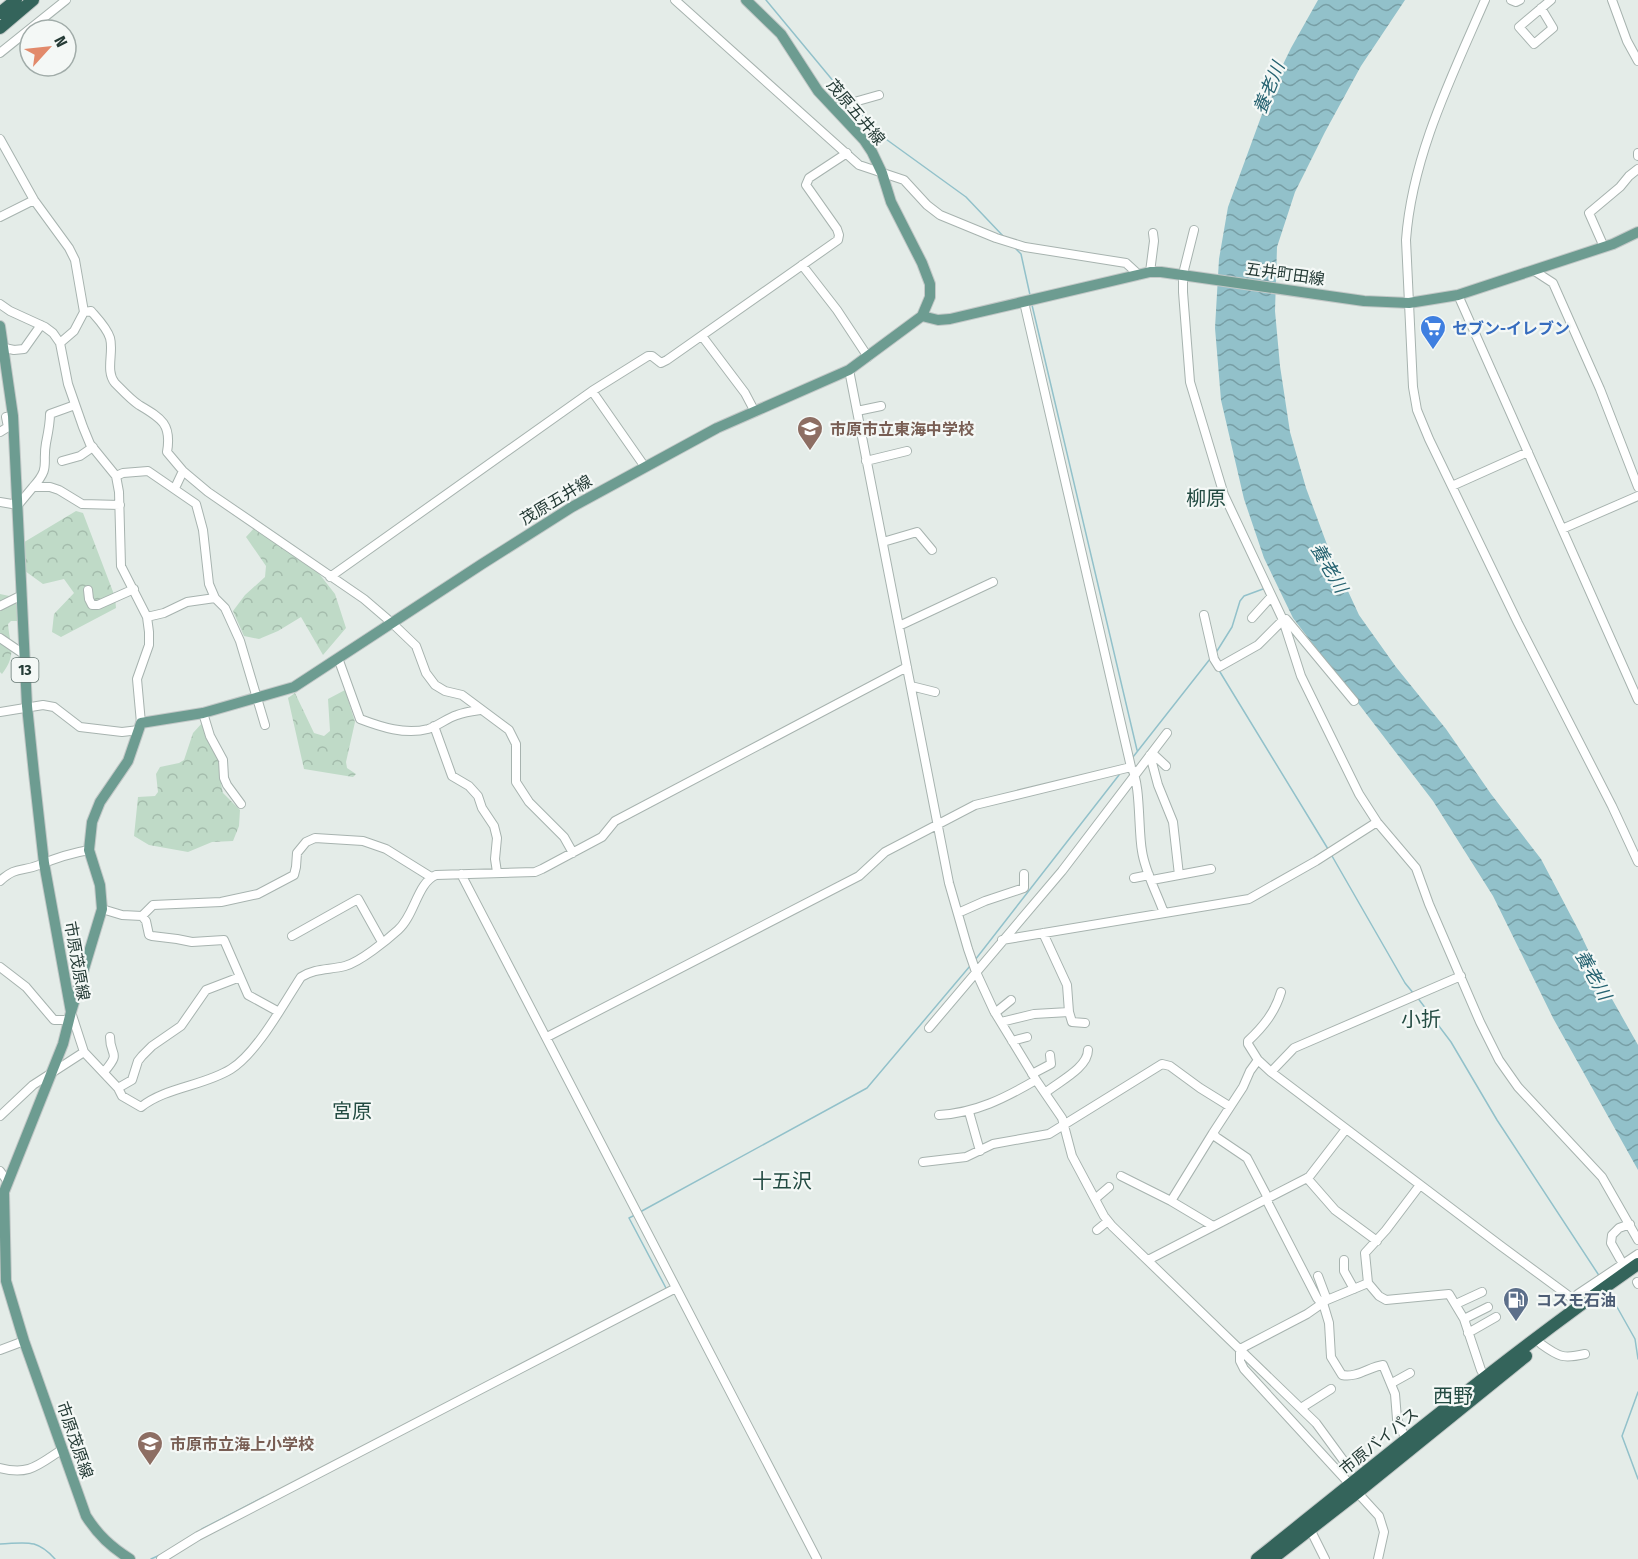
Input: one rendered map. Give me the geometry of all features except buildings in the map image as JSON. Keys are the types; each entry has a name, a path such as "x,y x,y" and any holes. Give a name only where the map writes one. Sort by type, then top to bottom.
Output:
{"highway":[{"path":"0,14 16,0"},
{"path":"0,28 33,0"},
{"name":"市原バイパス","path":"1272,1559 1310,1529 1406,1440 1575,1302 1638,1264"},
{"name":"市原バイパス","path":"1257,1559 1355,1488 1581,1312 1638,1280"}],"main road":[{"name":"茂原五井線","path":"140,727 294,687 525,536 717,428 849,370 922,316 927,309 930,297 930,284 891,202 882,173 864,140 833,108 809,78 781,34 746,0"},
{"name":"五井町田線","path":"922,316 938,320 950,319 1145,274 1183,274 1364,301 1409,303 1458,295 1604,247 1638,232"},
{"name":"市原茂原線","path":"0,326 13,416 27,706 44,863 71,1016 8,1182 3,1203 2,1238 8,1293 80,1501 94,1529 109,1546 130,1559"},
{"path":"71,1016 102,909 100,885 89,849 92,822 96,811 128,761 140,727"}],"street":[{"path":"0,53 66,0"},
{"path":"675,0 859,165 904,180 934,211 968,228 1025,247 1126,263 1145,274 1154,241 1153,233"},
{"path":"1485,0 1445,93 1417,178 1407,220 1413,387 1417,410 1429,440 1638,862"},
{"path":"1512,0 1516,2 1520,0"},
{"path":"1541,8 1551,0"},
{"path":"1612,0 1627,41 1638,61"},
{"path":"833,108 879,95"},
{"path":"0,139 34,200 73,254 84,312 74,331 60,344"},
{"path":"330,578 592,391 648,356 652,356 661,363 667,360 838,240 839,235 806,185 809,178 847,153"},
{"path":"1604,247 1589,213 1638,170"},
{"path":"0,218 34,200"},
{"path":"1194,230 1183,274 1190,382 1224,495 1283,620 1301,676 1359,794 1377,822 1416,868 1429,904 1488,1040 1506,1072 1597,1171 1610,1188 1638,1240"},
{"path":"802,265 837,310 868,357"},
{"path":"1546,266 1600,389 1638,487"},
{"path":"1533,270 1553,283"},
{"path":"1458,295 1638,700"},
{"path":"1024,302 1133,771 1142,851 1164,913"},
{"path":"0,304 41,325 53,333 60,344 75,405 93,447 116,476 120,505 121,566 147,617 148,645 137,679 140,727 122,732 80,727 54,707 43,705 0,712"},
{"path":"84,312 91,311 110,338 110,374 114,382 138,404 152,411 163,423 170,436 168,452 183,471 208,492 284,542 330,578 364,599 416,646 426,673 435,685 445,691 462,695 512,732 516,744 516,782 530,802 561,832 573,853"},
{"path":"2,347 14,350 24,349 41,325"},
{"path":"702,336 745,393 755,412"},
{"path":"849,370 949,883 976,972 995,1013 1062,1118 1072,1156 1108,1221 1301,1408 1324,1432 1346,1464"},
{"path":"592,391 645,467"},
{"path":"0,502 18,505 33,487 45,471 50,414 75,405"},
{"path":"857,411 881,406"},
{"path":"0,432 8,426 6,417 13,416"},
{"path":"62,461 80,456 93,447"},
{"path":"866,461 907,451"},
{"path":"1452,486 1528,452"},
{"path":"116,476 123,473 148,471 195,504 203,530 207,579 215,598 225,608 240,641 255,698 265,725"},
{"path":"175,488 183,471"},
{"path":"33,487 50,487 59,490 82,504 120,505"},
{"path":"1562,529 1638,496"},
{"path":"883,542 917,532 932,550"},
{"path":"899,626 993,582"},
{"path":"88,590 90,603 98,605 134,589"},
{"path":"0,606 22,595"},
{"path":"1252,618 1271,597"},
{"path":"147,617 164,614 187,602 215,598"},
{"path":"1204,615 1214,659 1220,667 1258,645 1283,620"},
{"path":"1283,620 1286,619 1354,701"},
{"path":"0,638 25,655"},
{"path":"338,658 360,719 396,730 414,731 434,726 457,715 480,710"},
{"path":"0,967 26,987 54,1020 71,1016 84,1052 127,1100 141,1107 158,1097 232,1069 251,1051 301,978 311,971 352,963 382,942 409,919 424,885 436,874 535,872 602,837 615,821 907,667"},
{"path":"911,686 935,692"},
{"path":"203,712 210,736 223,760 224,778 241,804"},
{"path":"434,726 452,776 469,786 478,796 482,808 494,826 497,838 495,859 497,872"},
{"path":"929,1028 1062,871 1133,771 1151,754 1167,733"},
{"path":"1151,754 1166,771 1158,785"},
{"path":"1151,754 1158,785 1173,822 1179,875"},
{"path":"547,1037 859,876 885,852 985,802 1133,771"},
{"path":"1002,940 1249,899 1322,858 1377,822"},
{"path":"102,909 122,915 142,916 153,905 220,902 258,894 294,875 297,867 297,853 306,842 315,838 363,842 386,849 431,877"},
{"path":"0,881 19,868 37,866 89,849"},
{"path":"1134,878 1179,875 1211,869"},
{"path":"461,874 817,1559"},
{"path":"958,913 984,901 1024,888 1024,874"},
{"path":"292,936 358,899 382,942"},
{"path":"142,916 146,921 147,932 152,936 206,943 224,940 248,995 279,1012"},
{"path":"1043,933 1067,985 1072,1022 1085,1023"},
{"path":"1271,1072 1294,1048 1461,976"},
{"path":"118,1088 132,1080 138,1061 152,1046 181,1026 206,990 240,977"},
{"path":"1281,992 1268,1020 1248,1041 1258,1059 1271,1072 1575,1302 1600,1278 1638,1254"},
{"path":"995,1013 1011,1000"},
{"path":"1001,1022 1034,1014 1069,1012"},
{"path":"104,1072 114,1060 115,1054 110,1037"},
{"path":"1012,1041 1027,1037"},
{"path":"1045,1093 1082,1066 1088,1057 1088,1050"},
{"path":"0,1116 33,1085 84,1052"},
{"path":"939,1115 969,1112 998,1101 1051,1064 1050,1055"},
{"path":"1171,1201 1243,1087 1258,1059"},
{"path":"923,1162 966,1157 993,1144 1049,1134 1162,1064 1170,1065 1229,1106"},
{"path":"969,1112 980,1151"},
{"path":"1148,1260 1307,1178 1346,1129"},
{"path":"1213,1133 1246,1158 1314,1293 1324,1303"},
{"path":"0,1171 8,1182"},
{"path":"1121,1176 1171,1201 1213,1226"},
{"path":"1307,1178 1335,1210 1377,1241"},
{"path":"1420,1185 1365,1253 1368,1283 1379,1296 1386,1300 1446,1294 1451,1296 1464,1319 1485,1376"},
{"path":"1095,1199 1108,1187"},
{"path":"1097,1230 1108,1221"},
{"path":"1620,1259 1611,1243 1612,1235 1619,1228 1630,1224"},
{"path":"1344,1260 1344,1272 1354,1289"},
{"path":"1318,1276 1329,1323 1331,1357 1344,1377 1360,1374 1383,1365 1392,1383 1397,1400 1397,1419 1406,1440"},
{"path":"1240,1349 1324,1303 1368,1283"},
{"path":"161,1559 198,1536 676,1288"},
{"path":"1456,1304 1482,1292"},
{"path":"1464,1319 1488,1307"},
{"path":"1468,1333 1496,1317"},
{"path":"0,1350 24,1341"},
{"path":"1541,1344 1569,1358 1585,1354"},
{"path":"1240,1349 1240,1361 1244,1369 1379,1516 1384,1532 1378,1559"},
{"path":"1392,1383 1410,1373"},
{"path":"1301,1408 1331,1389"},
{"path":"1282,1410 1293,1401"},
{"path":"0,1468 26,1471 63,1449"},
{"path":"1310,1529 1325,1559"}],"green space":[{"path":"76,511 83,513 115,597 116,608 61,637 52,632 54,614 74,593 64,579 43,584 25,571 16,547"},
{"path":"256,526 317,571 335,594 346,628 323,655 301,617 259,639 244,636 233,611 245,595 265,577 266,566 246,537"},
{"path":"0,594 14,597 18,603 20,621 11,621 8,624 11,655 2,674 0,672"},
{"path":"345,690 355,722 346,762 347,768 356,774 353,777 304,769 288,698 295,693 314,733 324,736 330,731 328,699"},
{"path":"203,722 221,763 223,793 240,810 239,826 233,841 212,842 188,852 149,845 134,836 138,797 155,796 158,792 156,774 160,767 184,760 193,733"}],"water":[{"name":"養老川","path":"1318,0 1405,0 1361,66 1325,132 1295,192 1277,247 1275,311 1280,366 1290,432 1306,488 1329,550 1359,615 1541,859 1608,992 1638,1045 1638,1170 1553,1018 1493,896 1433,801 1293,618 1264,558 1244,499 1221,400 1215,328 1219,259 1228,207 1272,87"}],"waterway":[{"path":"766,0 849,100"},
{"path":"854,106 883,137 966,197 1004,237"},
{"path":"1016,249 1021,254 1030,295"},
{"path":"1032,305 1137,750"},
{"path":"1217,651 1232,627 1240,601 1244,596 1263,589"},
{"path":"1133,757 1210,659"},
{"path":"1220,672 1328,849"},
{"path":"975,960 1119,775"},
{"path":"1332,856 1405,983 1414,994"},
{"path":"640,1212 867,1088 970,966"},
{"path":"1417,997 1451,1042 1497,1120 1600,1277"},
{"path":"635,1215 629,1218 667,1290"},
{"path":"1608,1291 1635,1339 1638,1359"},
{"path":"1638,1392 1622,1436 1638,1479"},
{"path":"202,1529 264,1497"},
{"path":"0,1544 30,1543 42,1548 55,1559"},
{"path":"151,1559 160,1555"}],"place":[{"name":"セブン-イレブン","path":"1433,351"},
{"name":"市原市立東海中学校","path":"810,452"},
{"name":"コスモ石油","path":"1516,1323"},
{"name":"市原市立海上小学校","path":"150,1467"}],"district":[{"name":"柳原","path":"1206,498"},
{"name":"小折","path":"1421,1019"},
{"name":"宮原","path":"352,1111"},
{"name":"十五沢","path":"782,1181"},
{"name":"西野","path":"1453,1396"}]}
